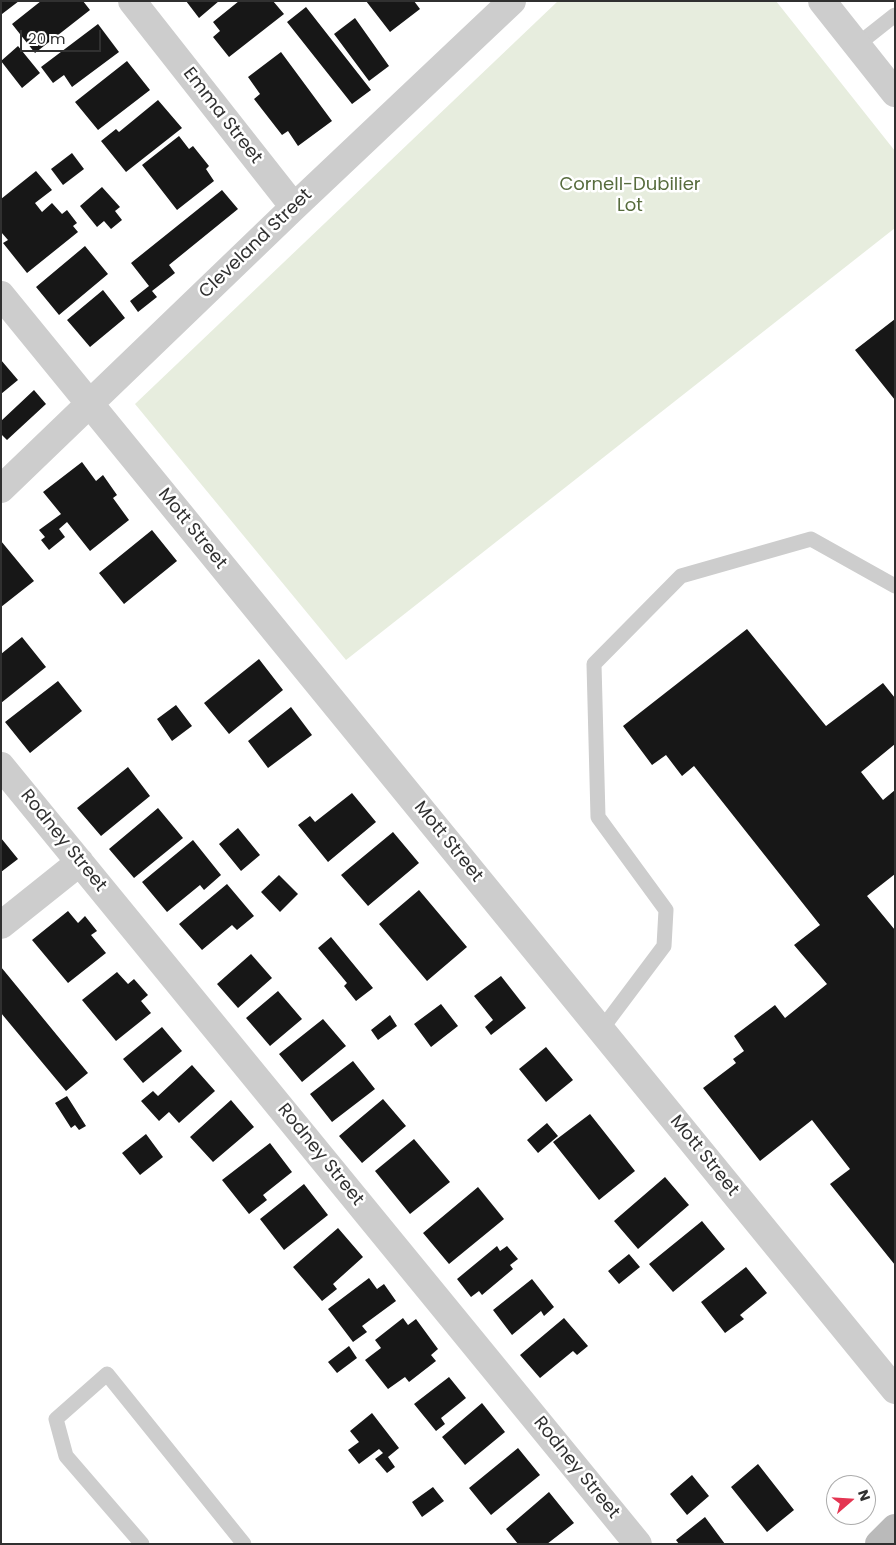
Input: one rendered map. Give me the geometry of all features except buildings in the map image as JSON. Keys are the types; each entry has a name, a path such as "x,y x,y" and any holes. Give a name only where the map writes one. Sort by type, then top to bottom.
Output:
{"main road":[{"path":"880,1544 895,1528"}],"street":[{"name":"Emma Street","path":"132,1 294,207"},
{"path":"822,1 895,93"},
{"name":"Cleveland Street","path":"1,489 294,207 495,7"},
{"name":"Mott Street","path":"1,295 895,1390"},
{"name":"Rodney Street","path":"1,766 638,1544"},
{"path":"1,925 80,862"}],"lane":[{"path":"857,45 895,15"},
{"path":"601,1030 664,946 666,910 598,817 594,664 681,576 811,539 895,586"},
{"path":"142,1544 66,1456 56,1419 107,1374 244,1544"}],"green space":[{"name":"Cornell-Dubilier Lot","path":"558,1 776,1 895,151 895,228 346,660 135,404"}]}
